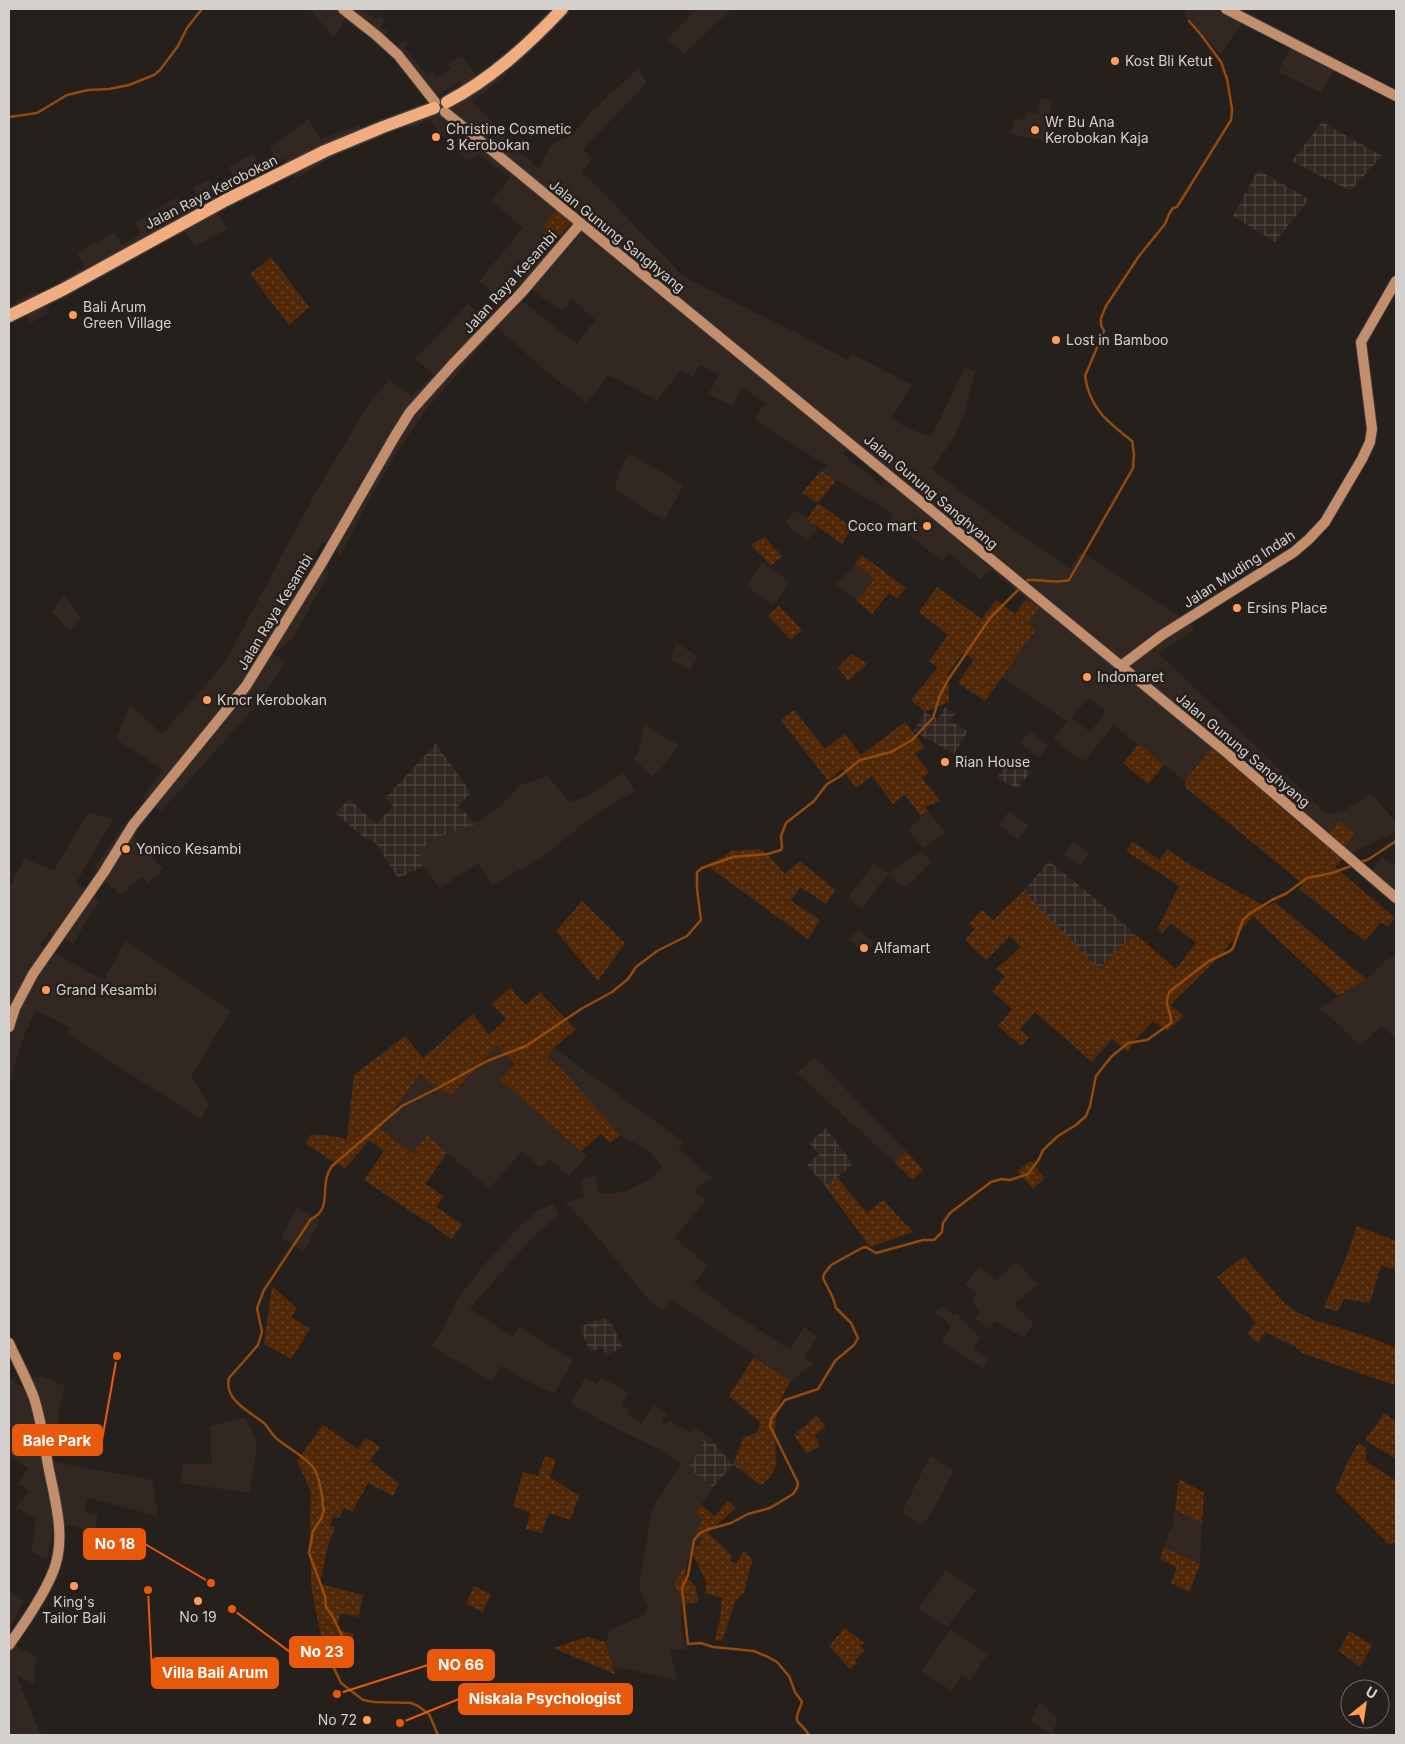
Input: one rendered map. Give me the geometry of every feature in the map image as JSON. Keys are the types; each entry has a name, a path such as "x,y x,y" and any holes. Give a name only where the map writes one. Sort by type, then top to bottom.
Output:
{"main road":[{"name":"Jalan Raya Kerobokan","path":"9,316 226,200 325,151 440,106 463,94 509,61 562,9"}],"street":[{"name":"Jalan Gunung Sanghyang","path":"342,9 398,55 440,106 580,224 1121,666 1396,898"},
{"path":"1226,9 1396,96"},
{"name":"Jalan Raya Kesambi","path":"9,1027 33,974 104,872 132,825 246,686 321,565 407,416 447,370 532,281 580,224"},
{"name":"Jalan Muding Indah","path":"1121,666 1162,635 1294,552 1309,540 1325,522 1362,460 1370,442 1372,429 1361,342 1396,281"},
{"path":"9,1342 33,1397 45,1442 58,1524 58,1556 49,1580 9,1645"}],"shaded area":[{"path":"310,9 362,9 375,19 379,15 386,20 381,27 388,32 377,44 345,19 334,38"},
{"path":"696,9 731,9 684,54 667,39"},
{"path":"1187,9 1229,9 1245,18 1220,55 1206,37 1184,15"},
{"path":"403,41 407,45 404,47 427,74 432,71 436,77 451,69 448,64 462,56 481,82 503,67 506,75 472,102 538,169 552,144 572,135 591,112 638,68 647,83 583,149 592,159 582,171 684,277 848,360 852,354 912,385 891,418 907,428 931,437 965,367 975,372 965,412 953,439 932,469 973,501 1070,569 1081,552 1180,616 1195,629 1159,654 1328,815 1343,811 1370,794 1396,821 1396,832 1345,856 1340,821 1329,833 1308,832 1213,745 1185,781 1113,725 1084,762 1053,739 1067,722 1002,677 1036,629 1028,623 1038,608 990,569 981,580 949,553 942,562 890,519 893,514 821,471 827,466 754,419 765,404 742,387 732,406 711,395 709,393 719,375 711,370 700,365 693,377 681,370 657,400 608,375 587,403 552,376 497,328 426,410 397,452 364,509 341,555 323,542 313,560 330,572 292,639 274,653 285,663 257,705 161,811 142,797 163,770 116,739 130,705 162,734 224,664 317,490 369,403 389,380 411,396 434,375 415,359 468,304 486,318 503,301 479,281 523,228 491,201 510,178 478,154 469,161 459,155 474,139 455,125 442,137 430,119 410,129 403,117 437,109 467,93 460,81 436,96 428,83 419,88 388,53","holes":["521,283 562,311 572,299 595,320 577,344 512,293","849,447 886,478 881,485 843,454","1088,698 1106,711 1090,732 1071,718"]},
{"path":"1293,43 1337,65 1321,93 1278,72"},
{"path":"1041,98 1053,100 1045,141 1011,134 1014,118 1024,120 1026,112 1037,114"},
{"path":"308,119 321,139 360,125 365,138 295,179 285,158 275,163 270,148"},
{"path":"1322,122 1382,156 1350,191 1292,161"},
{"path":"254,153 261,169 236,185 229,167"},
{"path":"1258,170 1309,199 1275,242 1233,216"},
{"path":"209,180 217,194 201,202 193,188"},
{"path":"177,197 190,223 215,210 228,229 195,246 181,228 63,291 59,282 84,267 77,252 114,233 122,245 141,234 135,222"},
{"path":"559,207 574,219 548,249 538,240 547,230 543,226"},
{"path":"271,257 309,307 289,325 250,274"},
{"path":"37,291 49,312 31,323 16,301"},
{"path":"628,453 684,485 664,520 614,489"},
{"path":"821,471 836,480 818,503 802,493"},
{"path":"818,503 853,528 842,544 807,519"},
{"path":"795,510 818,527 807,541 785,523"},
{"path":"764,537 782,556 771,566 751,545"},
{"path":"862,555 906,588 897,598 889,593 872,614 857,601 874,580 855,563"},
{"path":"762,562 790,582 773,605 746,586"},
{"path":"855,563 874,580 857,601 836,584"},
{"path":"937,587 982,619 996,600 1015,614 1026,599 1039,608 1028,623 1036,629 985,701 958,683 974,660 963,652 948,674 949,702 925,712 911,700 938,667 929,661 948,635 919,612"},
{"path":"64,595 81,618 70,630 52,612"},
{"path":"779,606 802,630 791,640 768,616"},
{"path":"676,642 698,657 690,670 671,660"},
{"path":"852,654 867,664 848,681 838,667"},
{"path":"945,707 955,713 950,721 968,731 954,754 914,731 925,712 938,719"},
{"path":"794,710 825,749 845,734 861,755 905,722 924,747 915,754 929,772 922,778 940,801 925,807 928,811 921,816 905,795 893,804 872,776 856,788 842,769 828,781 781,720"},
{"path":"644,724 678,745 661,769 652,777 634,759 638,754"},
{"path":"1030,731 1048,745 1039,758 1020,743"},
{"path":"436,744 471,793 458,806 476,824 429,840 419,857 423,867 398,878 376,843 362,836 335,813 349,799 376,824 393,806 385,798"},
{"path":"1139,744 1164,765 1148,784 1123,763"},
{"path":"1213,745 1308,831 1316,822 1329,833 1340,821 1355,835 1340,851 1343,859 1335,867 1395,918 1388,927 1381,922 1365,941 1298,888 1304,885 1185,787 1185,781"},
{"path":"1008,760 1030,772 1018,788 997,779"},
{"path":"623,773 635,791 597,813 540,859 492,885 478,863 440,888 423,867 419,857 429,840 476,824 503,803 520,785 548,776 570,803 587,796"},
{"path":"928,811 945,832 923,848 908,829"},
{"path":"1009,811 1028,826 1018,840 999,825"},
{"path":"88,813 113,819 76,883 100,901 73,944 50,932 40,945 104,980 125,941 231,1011 191,1077 209,1105 201,1119 67,1034 70,1028 36,1010 25,1033 9,1083 9,889 24,859 54,870"},
{"path":"124,824 163,869 148,883 142,876 120,895 94,869"},
{"path":"1073,842 1089,853 1080,866 1064,855"},
{"path":"1133,842 1160,860 1167,849 1192,866 1266,907 1275,902 1366,979 1338,996 1253,916 1219,957 1170,1005 1184,1016 1167,1031 1153,1021 1134,1041 1128,1052 1112,1039 1092,1062 1035,1012 1020,1029 1029,1038 1021,1046 998,1026 1012,1009 992,991 1005,976 996,969 1021,947 1010,936 986,960 965,940 975,929 969,924 982,910 993,920 1024,891 1099,969 1135,934 1176,969 1196,943 1171,923 1162,933 1158,928 1179,886 1126,851"},
{"path":"760,849 785,874 800,861 835,890 826,904 800,887 791,901 820,920 808,939 706,865 731,851"},
{"path":"921,852 932,861 905,888 888,874 862,909 848,898 874,863 888,873"},
{"path":"1382,857 1396,867 1396,898 1367,877"},
{"path":"1049,861 1135,934 1099,969 1024,891"},
{"path":"582,901 625,943 598,981 556,931"},
{"path":"859,929 874,943 864,953 850,939"},
{"path":"1396,956 1396,1038 1381,1026 1361,1046 1320,1008 1366,979 1385,961"},
{"path":"510,988 526,1005 540,992 576,1029 554,1048 547,1058 559,1066 620,1135 610,1143 601,1134 581,1151 500,1080 515,1064 497,1046 450,1096 420,1074 380,1129 413,1153 427,1135 447,1153 425,1184 443,1196 436,1207 462,1224 452,1239 364,1180 384,1151 369,1140 345,1169 306,1144 310,1135 325,1135 347,1139 354,1075 405,1036 423,1058 473,1014 489,1035 506,1019 492,1004"},
{"path":"496,1045 515,1064 501,1081 587,1156 569,1176 549,1159 541,1168 522,1151 489,1189 427,1135 413,1153 380,1129 421,1074 463,1084"},
{"path":"554,1048 684,1142 678,1148 712,1178 694,1190 706,1200 675,1238 708,1266 694,1283 727,1309 790,1350 804,1326 817,1337 804,1358 814,1363 791,1381 672,1300 663,1311 647,1298 594,1233 565,1202 584,1197 581,1179 595,1176 599,1194 624,1192 649,1180 663,1167 650,1152 620,1135 559,1066 547,1057"},
{"path":"815,1057 906,1151 895,1163 797,1073"},
{"path":"826,1128 853,1164 826,1187 807,1165 819,1154 809,1143"},
{"path":"906,1151 923,1170 912,1180 895,1163"},
{"path":"1031,1161 1045,1178 1033,1189 1017,1171"},
{"path":"837,1177 867,1213 883,1200 913,1232 870,1247 826,1187"},
{"path":"553,1204 559,1215 532,1238 470,1308 512,1336 519,1327 573,1360 554,1394 501,1366 492,1381 431,1346 442,1331 456,1301 483,1266 516,1230 537,1211"},
{"path":"297,1207 320,1220 304,1251 281,1238"},
{"path":"1357,1226 1396,1241 1396,1269 1381,1266 1370,1303 1344,1299 1337,1312 1324,1307 1346,1258"},
{"path":"1244,1256 1282,1301 1295,1311 1314,1320 1396,1348 1396,1376 1394,1385 1302,1353 1294,1346 1265,1332 1258,1343 1247,1333 1256,1323 1217,1277"},
{"path":"1016,1262 1038,1285 1014,1304 1034,1323 1023,1338 996,1321 988,1330 975,1318 980,1311 971,1301 977,1294 965,1285 980,1267 997,1281"},
{"path":"272,1286 297,1308 291,1317 310,1329 291,1359 264,1344"},
{"path":"943,1306 953,1315 956,1313 980,1338 974,1348 988,1358 984,1368 941,1342 952,1327 936,1312"},
{"path":"603,1318 610,1321 623,1348 606,1355 603,1347 590,1352 580,1327"},
{"path":"754,1357 791,1381 784,1392 778,1409 775,1429 775,1466 773,1472 761,1486 733,1465 743,1438 758,1432 760,1422 729,1396"},
{"path":"42,1376 65,1386 56,1434 37,1426 43,1460 152,1480 158,1516 88,1498 84,1512 98,1515 94,1532 53,1521 47,1560 31,1551 36,1520 16,1507 29,1491 19,1484 28,1468 9,1454 9,1378 29,1391 24,1380"},
{"path":"585,1378 596,1384 602,1378 629,1393 622,1405 630,1410 627,1415 642,1424 654,1405 667,1413 662,1421 667,1424 669,1420 691,1433 694,1428 708,1436 688,1468 713,1487 695,1514 704,1520 702,1539 674,1583 682,1601 681,1621 686,1650 670,1649 677,1680 612,1666 605,1642 611,1629 645,1615 644,1611 648,1608 639,1586 652,1509 681,1464 655,1447 570,1403"},
{"path":"1384,1413 1396,1421 1396,1459 1365,1440"},
{"path":"816,1416 826,1427 815,1435 820,1446 807,1454 794,1435"},
{"path":"245,1417 257,1443 250,1493 181,1483 183,1464 212,1464 210,1427"},
{"path":"323,1425 358,1449 366,1438 380,1447 370,1461 399,1483 393,1496 368,1483 352,1512 344,1508 339,1518 334,1516 330,1525 335,1527 328,1545 320,1584 363,1595 359,1617 341,1613 336,1629 354,1634 351,1647 345,1655 331,1648 327,1655 322,1643 311,1585 311,1492 297,1461"},
{"path":"708,1436 733,1465 713,1487 688,1468"},
{"path":"1359,1443 1366,1448 1366,1461 1396,1481 1396,1541 1389,1545 1335,1490 1350,1457"},
{"path":"545,1456 556,1460 550,1477 579,1496 570,1520 549,1513 542,1533 526,1529 530,1513 513,1506 523,1472 538,1476"},
{"path":"930,1456 954,1470 922,1526 902,1512"},
{"path":"1179,1479 1204,1493 1202,1523 1175,1510"},
{"path":"728,1500 736,1508 708,1533 732,1555 730,1561 736,1564 744,1551 753,1560 745,1591 736,1600 722,1641 715,1640 722,1598 705,1593 707,1583 692,1553 702,1539 695,1534 703,1520 695,1514 701,1505 715,1516"},
{"path":"1175,1510 1202,1523 1200,1564 1164,1547 1173,1523"},
{"path":"1164,1547 1200,1564 1189,1592 1171,1583 1177,1567 1160,1559"},
{"path":"686,1563 685,1576 696,1587 698,1602 684,1604 674,1584"},
{"path":"946,1570 976,1590 947,1627 918,1609"},
{"path":"474,1586 491,1594 483,1612 466,1604"},
{"path":"9,1591 24,1601 9,1628"},
{"path":"845,1628 864,1643 861,1647 865,1650 855,1660 857,1663 850,1669 829,1646"},
{"path":"951,1629 988,1654 970,1681 962,1675 952,1691 921,1671"},
{"path":"1349,1631 1372,1645 1360,1667 1339,1651"},
{"path":"587,1637 605,1642 615,1674 553,1648"},
{"path":"9,1643 36,1656 34,1684 16,1675 41,1735 9,1735"},
{"path":"1040,1702 1058,1720 1051,1734 1030,1721"}],"waterway":[{"path":"9,117 37,113 67,95 88,90 109,89 129,85 154,75 178,46 187,28 202,9"},
{"path":"1024,584 1028,580 1059,582 1069,580 1133,468 1134,454 1132,441 1107,420 1095,406 1087,387 1085,376 1104,331 1101,325 1101,318 1106,306 1139,256 1165,224 1173,208 1177,207 1231,120 1232,109 1227,79 1221,62 1189,21"},
{"path":"438,1735 429,1714 418,1706 411,1703 363,1700 341,1683 333,1666 341,1649 342,1636 326,1607 325,1596 309,1553 313,1531 321,1519 324,1510 317,1474 309,1463 277,1439 265,1424 240,1405 230,1393 228,1386 229,1378 258,1345 262,1332 257,1308 264,1290 311,1219 318,1215 322,1209 326,1180 332,1166 402,1106 487,1061 526,1046 581,1009 612,992 628,979 636,967 657,951 687,936 701,920 697,872 702,868 733,857 768,854 781,850 781,836 786,823 814,801 827,784 860,760 891,752 912,740 933,718 940,695 948,680 990,618 1020,588"},
{"path":"1359,863 1369,859 1396,841"},
{"path":"809,1735 797,1721 797,1715 802,1702 795,1692 789,1676 777,1662 754,1651 713,1647 701,1643 688,1644 682,1588 688,1575 694,1540 700,1533 731,1523 748,1514 770,1508 793,1494 797,1488 798,1483 770,1426 771,1419 785,1400 818,1389 835,1361 854,1345 858,1338 851,1323 836,1308 823,1278 824,1274 831,1265 862,1248 866,1247 876,1253 923,1240 934,1240 942,1232 943,1223 950,1213 991,1182 1002,1179 1010,1180 1028,1174 1043,1150 1058,1136 1076,1125 1086,1116 1096,1076 1111,1057 1128,1043 1147,1040 1171,1023 1167,1004 1170,991 1209,961 1230,951 1233,948 1243,920 1249,914 1287,893 1307,878 1332,873 1354,865"}],"place":[{"name":"Kost Bli Ketut","path":"1115,61"},
{"name":"Wr Bu Ana Kerobokan Kaja","path":"1035,130"},
{"name":"Christine Cosmetic 3 Kerobokan","path":"436,137"},
{"name":"Bali Arum Green Village","path":"73,315"},
{"name":"Lost in Bamboo","path":"1056,340"},
{"name":"Coco mart","path":"927,526"},
{"name":"Ersins Place","path":"1237,608"},
{"name":"Indomaret","path":"1087,677"},
{"name":"Kmcr Kerobokan","path":"207,700"},
{"name":"Rian House","path":"945,762"},
{"name":"Yonico Kesambi","path":"126,849"},
{"name":"Alfamart","path":"864,948"},
{"name":"Grand Kesambi","path":"46,990"},
{"name":"Bale Park","path":"117,1356"},
{"name":"No 18","path":"211,1583"},
{"name":"King's Tailor Bali","path":"74,1586"},
{"name":"Villa Bali Arum","path":"148,1590"},
{"name":"No 19","path":"198,1601"},
{"name":"No 23","path":"232,1609"},
{"name":"NO 66","path":"337,1694"},
{"name":"No 72","path":"367,1720"},
{"name":"Niskala Psychologist","path":"400,1723"}]}
